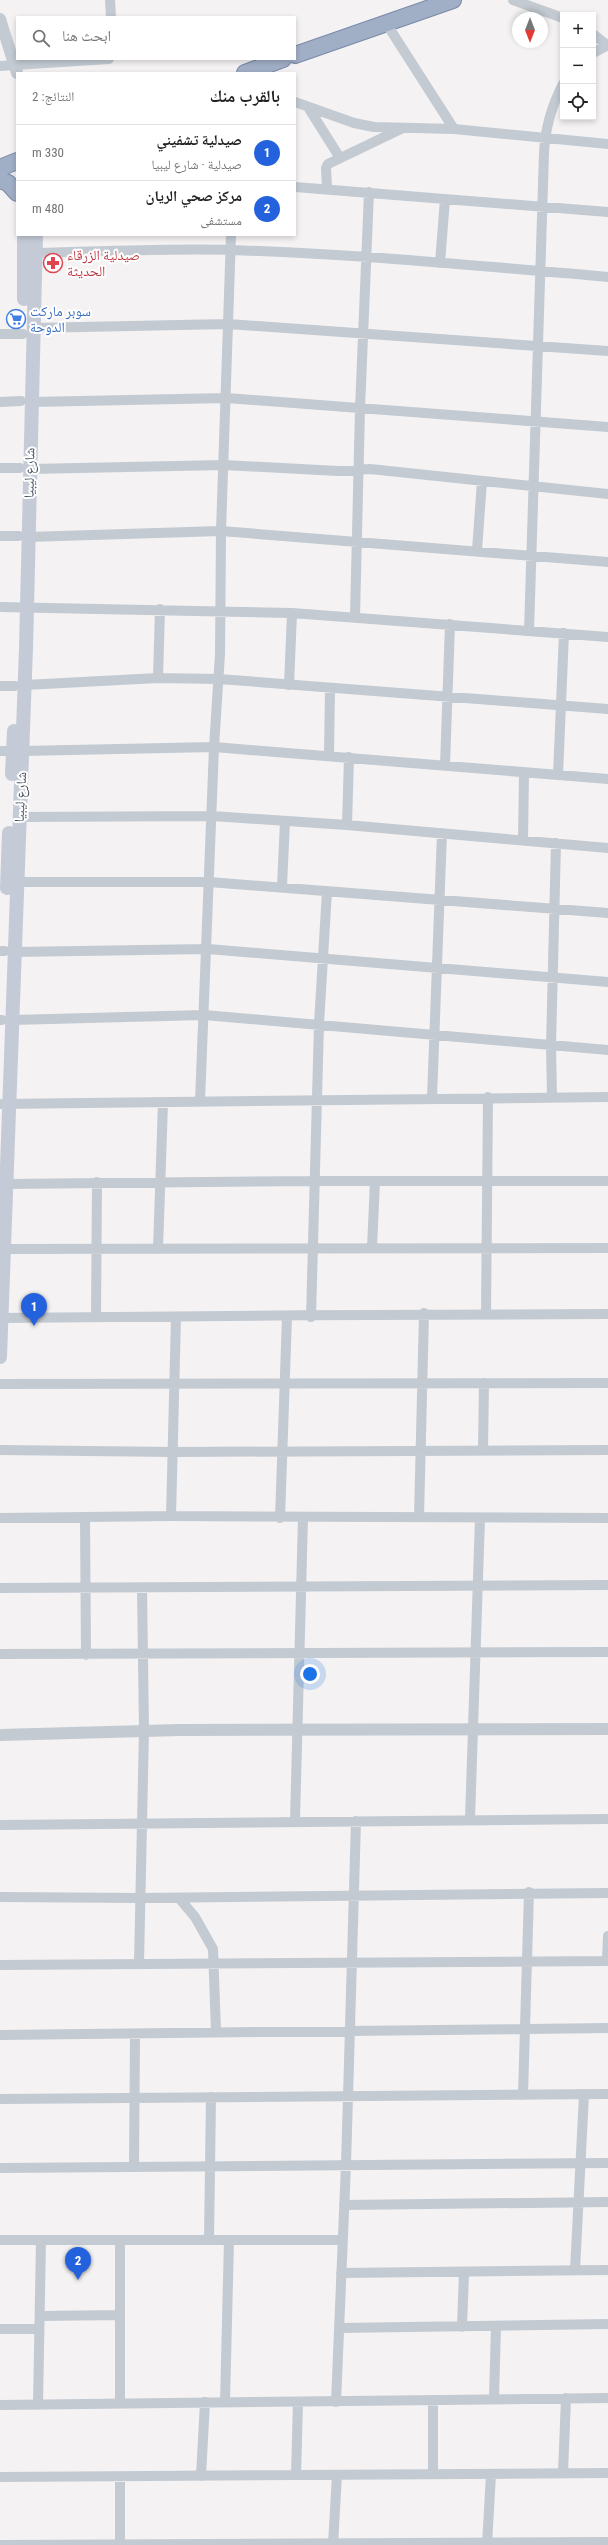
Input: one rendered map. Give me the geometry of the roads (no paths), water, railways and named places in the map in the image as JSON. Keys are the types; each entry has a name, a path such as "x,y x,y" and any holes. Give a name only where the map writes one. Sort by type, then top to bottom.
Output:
{"highway":[{"path":"296,55 453,0"},
{"path":"250,72 280,60"},
{"path":"0,168 16,161"},
{"path":"0,175 16,168"},
{"path":"0,180 8,183 16,192"}],"main road":[{"name":"شارع ليبيا","path":"28,331 35,253 32,236"},
{"name":"شارع ليبيا","path":"6,952 17,882 12,751 20,686 26,402 32,236"},
{"name":"شارع ليبيا","path":"0,1356 5,1184 3,1100 4,1020 7,998 6,952 16,825"}],"street":[{"path":"110,0 111,16"},
{"path":"513,0 560,17"},
{"path":"0,19 16,69"},
{"path":"386,23 454,129"},
{"path":"596,36 607,45 596,51"},
{"path":"0,66 16,69 101,60"},
{"path":"529,631 539,271 545,138 555,101 560,90"},
{"path":"296,102 354,123 403,128 454,129 608,144"},
{"path":"308,107 340,158"},
{"path":"327,188 326,166 403,128"},
{"path":"296,187 327,188 608,212"},
{"path":"355,617 360,409 370,192"},
{"path":"440,264 444,199"},
{"path":"200,1101 208,949 214,747 219,679 221,531 227,398 231,236"},
{"path":"35,253 146,250 231,250 368,257 608,277"},
{"path":"0,334 28,331 228,324 608,351"},
{"path":"0,402 227,398 608,427"},
{"path":"0,468 224,465 338,471 358,469 608,494"},
{"path":"477,550 482,481"},
{"path":"0,536 221,531 357,543 477,550 608,562"},
{"path":"0,607 22,606 292,613 564,633 608,638"},
{"path":"158,678 160,609"},
{"path":"289,685 292,613"},
{"path":"444,765 450,624"},
{"path":"558,775 564,633"},
{"path":"0,686 158,678 219,679 608,709"},
{"path":"329,755 330,688"},
{"path":"12,751 214,747 329,755 524,773 608,779"},
{"path":"347,825 349,757"},
{"path":"523,840 524,773"},
{"path":"16,825 212,816 347,825 608,848"},
{"path":"282,886 285,821"},
{"path":"432,1098 433,1035 442,833"},
{"path":"552,1097 552,978 556,843"},
{"path":"17,882 209,882 282,886 554,910 608,913"},
{"path":"311,1317 316,1181 319,1024 327,891"},
{"path":"6,952 208,949 608,982"},
{"path":"4,1020 204,1015 608,1050"},
{"path":"486,1314 488,1097"},
{"path":"3,1100 163,1103 318,1098 608,1097"},
{"path":"158,1249 163,1103"},
{"path":"372,1248 375,1181"},
{"path":"5,1184 97,1182 608,1181"},
{"path":"96,1317 97,1182"},
{"path":"3,1249 608,1248"},
{"path":"419,1517 424,1313"},
{"path":"1,1318 311,1317 424,1313 608,1314"},
{"path":"171,1516 174,1452 176,1317"},
{"path":"280,1518 286,1384 287,1317"},
{"path":"0,1384 608,1382"},
{"path":"483,1450 484,1383"},
{"path":"0,1450 282,1452 608,1450"},
{"path":"0,1518 171,1516 280,1518 608,1518"},
{"path":"85,1518 87,1588 86,1655"},
{"path":"295,1820 296,1730 300,1652 303,1518"},
{"path":"470,1819 471,1731 480,1518"},
{"path":"0,1588 142,1588 302,1585 608,1585"},
{"path":"139,1963 139,1898 144,1730 142,1588"},
{"path":"0,1654 86,1655 300,1652 608,1652"},
{"path":"0,1735 144,1730 471,1731 608,1729"},
{"path":"0,1825 295,1820 608,1819"},
{"path":"336,2402 346,2165 356,1821"},
{"path":"524,2095 529,1892"},
{"path":"0,1897 354,1897 529,1892 608,1893"},
{"path":"179,1898 204,1930 213,1949 215,1962 216,2031"},
{"path":"0,1965 215,1962 608,1961 608,1936"},
{"path":"0,2035 135,2034 216,2031 608,2028"},
{"path":"134,2166 135,2034"},
{"path":"0,2099 608,2094"},
{"path":"575,2270 580,2203 584,2095"},
{"path":"209,2239 211,2097"},
{"path":"0,2168 608,2163"},
{"path":"344,2205 608,2202"},
{"path":"0,2240 343,2240"},
{"path":"38,2405 41,2240"},
{"path":"120,2240 120,2403"},
{"path":"225,2402 229,2240"},
{"path":"341,2273 608,2270"},
{"path":"462,2327 464,2272"},
{"path":"40,2316 120,2315"},
{"path":"340,2328 608,2324"},
{"path":"494,2398 496,2326"},
{"path":"0,2329 39,2329"},
{"path":"0,2405 336,2402 494,2398 608,2398"},
{"path":"563,2473 566,2398"},
{"path":"432,2400 433,2474"},
{"path":"201,2476 204,2402"},
{"path":"296,2475 298,2402"},
{"path":"0,2477 608,2473"},
{"path":"487,2544 491,2474"},
{"path":"334,2545 336,2475"},
{"path":"120,2477 120,2545"},
{"path":"0,2545 334,2545 608,2542"}],"place":[{"name":"صيدلية الزرقاء الحديثة","path":"53,263"},
{"name":"سوبر ماركت الدوحة","path":"16,319"},
{"name":"صيدلية تشفيني","path":"34,1326"},
{"name":"مركز صحي الريان","path":"78,2280"}]}
